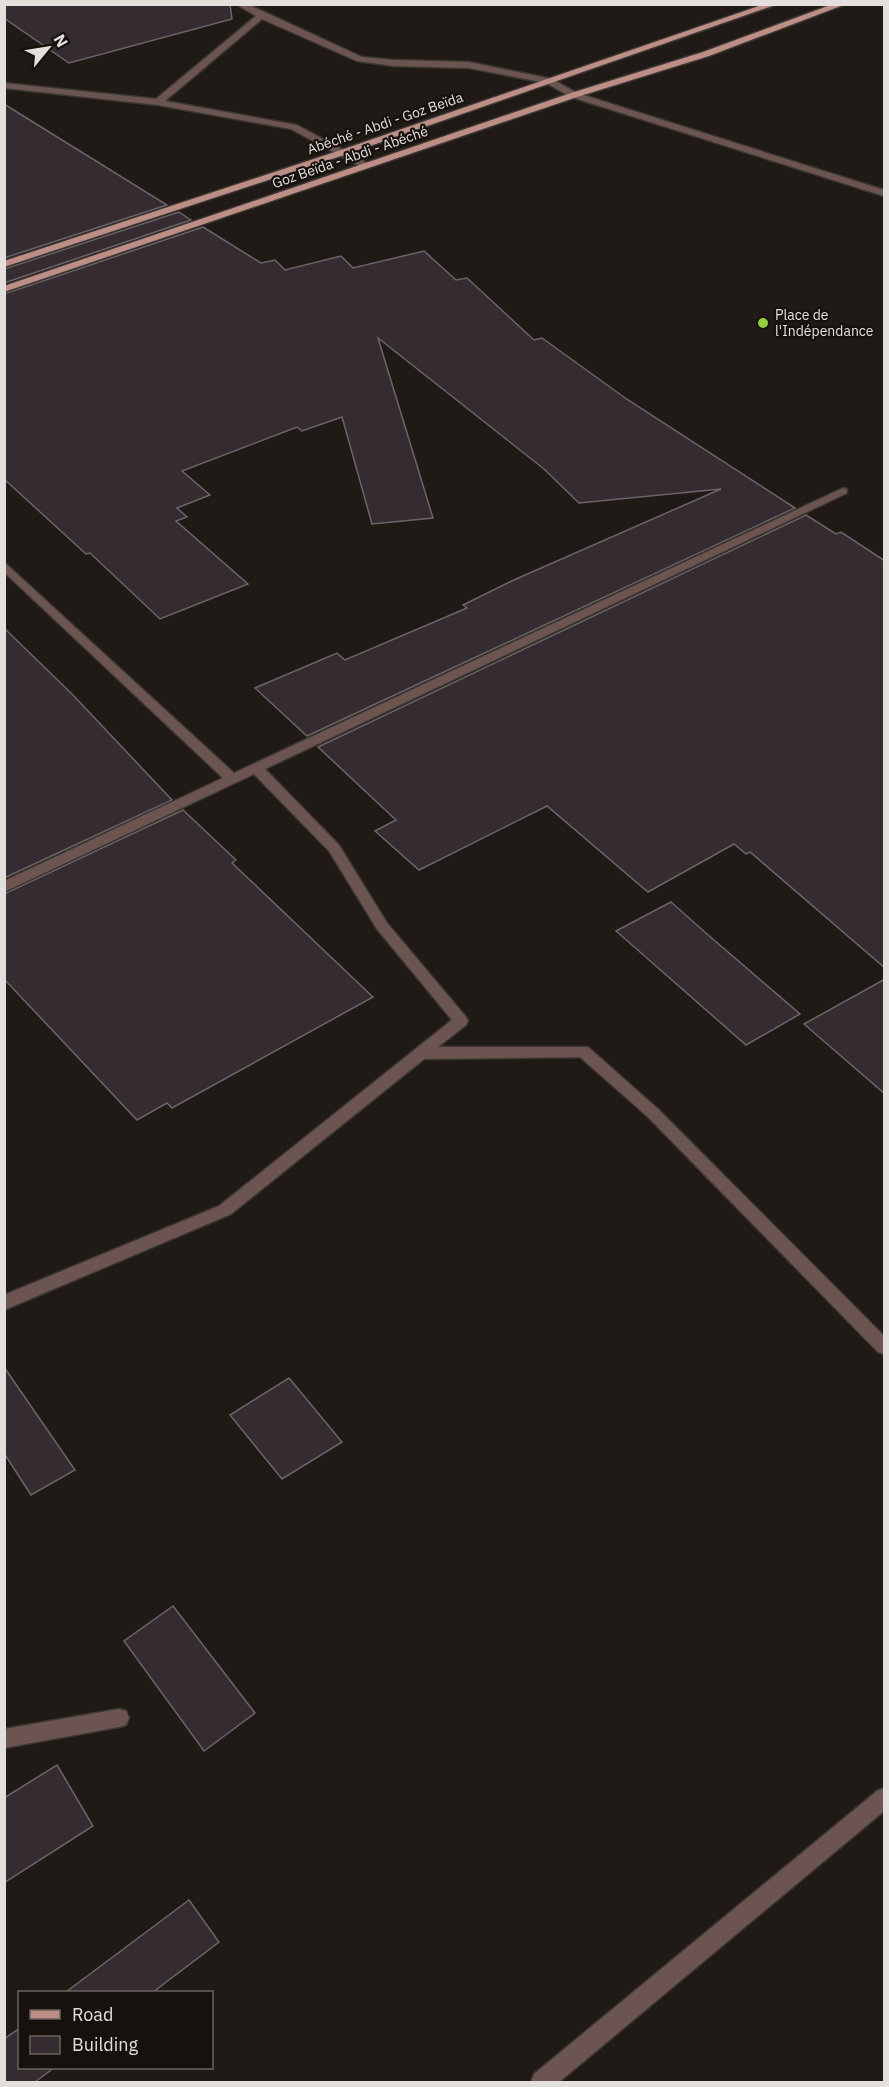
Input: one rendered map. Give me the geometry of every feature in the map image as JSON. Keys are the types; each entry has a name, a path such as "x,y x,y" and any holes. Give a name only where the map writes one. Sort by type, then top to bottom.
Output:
{"main road":[{"name":"Abéché - Abdi - Goz Beïda","path":"4,264 342,153 774,4"},
{"name":"Goz Beïda - Abdi - Abéché","path":"4,289 574,95 706,54 842,4"}],"street":[{"path":"240,4 261,16 360,59 394,63 469,65 549,81 574,95 885,193"},
{"path":"158,102 261,16"},
{"path":"4,84 158,102 294,127 366,166"},
{"path":"4,887 843,491"},
{"path":"4,565 232,779"},
{"path":"4,1303 225,1210 461,1021 382,926 334,848 256,768"},
{"path":"422,1053 583,1051 653,1113 885,1347"},
{"path":"4,1739 119,1718"},
{"path":"542,2082 885,1798"}],"building":[{"path":"4,4 230,4 232,19 69,63 4,18"},
{"path":"4,104 167,205 4,258"},
{"path":"179,212 191,220 4,283 4,269"},
{"path":"203,227 261,263 275,260 285,270 341,256 353,268 424,251 456,280 467,278 534,340 542,338 628,400 795,508 307,736 255,688 337,653 345,660 467,608 463,605 516,579 721,489 579,503 544,469 378,338 433,518 372,524 342,417 302,431 297,427 182,471 210,495 177,508 187,517 176,521 248,584 160,619 90,553 86,554 4,479 4,294"},
{"path":"806,515 836,534 841,532 885,561 885,968 750,852 746,854 734,844 648,892 547,806 419,870 375,831 396,820 318,747"},
{"path":"4,628 72,694 172,800 4,878"},
{"path":"183,810 236,860 232,863 373,997 172,1108 167,1103 137,1120 4,979 4,894"},
{"path":"671,902 800,1014 746,1045 616,931"},
{"path":"885,979 885,1094 804,1024"},
{"path":"4,1367 75,1470 31,1495 4,1453"},
{"path":"289,1378 342,1442 282,1479 230,1415"},
{"path":"173,1606 255,1713 204,1751 124,1641"},
{"path":"57,1765 93,1826 4,1883 4,1798"},
{"path":"189,1900 219,1942 154,1991 67,1991"},
{"path":"18,2029 18,2069 52,2069 35,2082 4,2082 4,2039"}],"place":[{"name":"Place de l'Indépendance","path":"763,323"}]}
